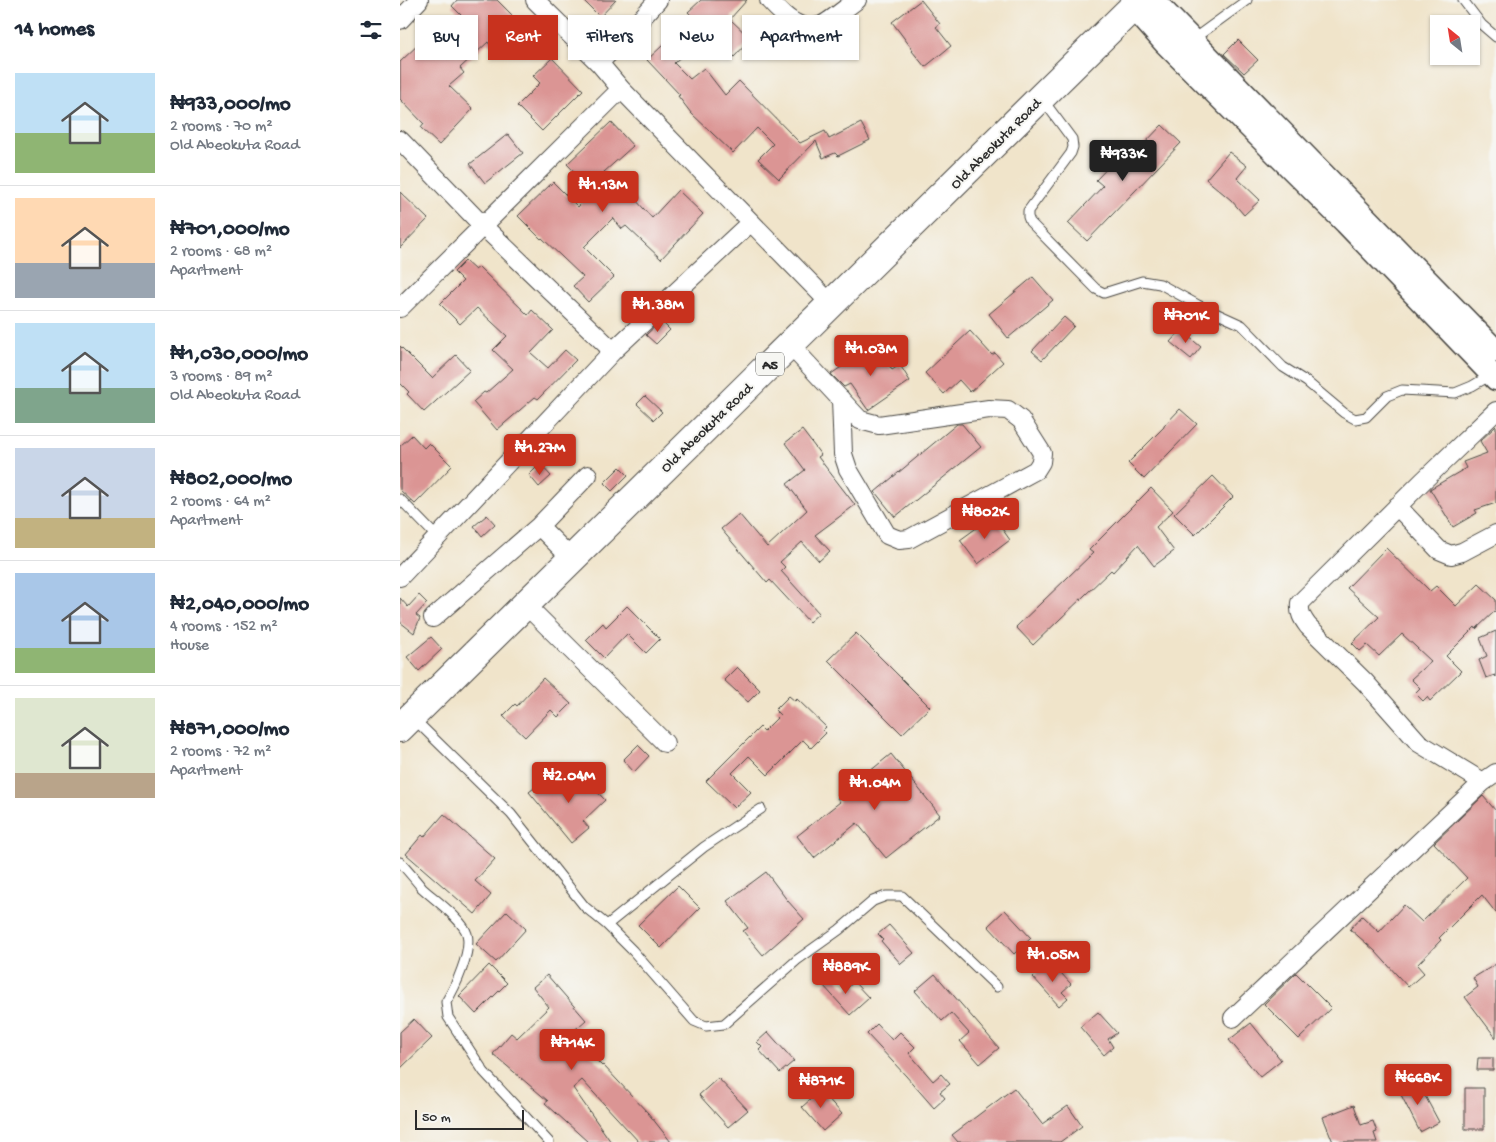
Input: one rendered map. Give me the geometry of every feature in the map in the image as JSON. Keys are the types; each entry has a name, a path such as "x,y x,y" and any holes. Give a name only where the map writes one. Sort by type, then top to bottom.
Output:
{"highway":[{"name":"Old Abeokuta Road","path":"406,722 1041,98 1142,2"}],"street":[{"path":"400,20 419,0"},
{"path":"535,0 599,62 622,89 831,304"},
{"path":"599,62 623,39 658,0"},
{"path":"769,0 783,15 796,24 808,27 822,25 857,0"},
{"path":"1142,2 1192,40 1496,351"},
{"path":"1142,2 1165,43 1346,223 1494,377"},
{"path":"400,308 622,89"},
{"path":"400,140 483,226 613,351"},
{"path":"400,577 613,351 751,222"},
{"path":"790,345 860,420 879,425 989,409 1008,410 1021,420 1042,453 1042,462 1036,470 909,539 899,540 887,535 848,469 843,454 840,399"},
{"path":"1233,1018 1489,778 1419,743 1365,682 1308,626 1299,610 1300,603 1496,411"},
{"path":"433,618 539,526 588,475"},
{"path":"1397,506 1439,550 1451,555 1462,552 1496,534"},
{"path":"539,526 572,560"},
{"path":"526,605 665,743"}],"lane":[{"path":"1192,40 1247,0"},
{"path":"1463,0 1482,25 1496,37"},
{"path":"1041,98 1072,140 1074,147 1028,211 1028,217 1030,222 1047,240 1096,289 1104,293 1142,281 1160,284 1198,305 1242,325 1282,367 1307,382 1344,413 1355,419 1366,417 1387,396 1402,390 1455,393 1494,377"},
{"path":"400,499 438,538"},
{"path":"406,722 510,814 585,907 607,925 633,951 694,1021 706,1026 724,1024 797,960 814,949 873,901 886,896 902,896 997,987"},
{"path":"607,925 704,848 761,809"},
{"path":"400,862 467,932 469,944 455,988 446,1002 448,1017 484,1072 548,1142"}],"building":[{"path":"457,0 497,0 512,15 488,15 488,42 478,51 478,15 461,15 452,6"},
{"path":"583,0 616,0 602,15 598,15"},
{"path":"701,0 747,0 732,17 732,15 691,15 688,12"},
{"path":"921,0 940,24 936,27 951,46 925,67 892,22"},
{"path":"732,21 742,30 742,49 734,57 732,55"},
{"path":"1238,40 1258,60 1244,73 1224,54"},
{"path":"661,47 661,60 677,60 674,63 690,79 704,68 725,95 739,81 800,143 825,131 829,139 861,123 870,140 838,156 835,153 823,158 816,141 779,179 758,159 773,144 757,128 733,153 691,113 678,96 680,95 647,60 651,60 651,56"},
{"path":"415,48 415,60 469,60 460,68 464,73 449,86 473,109 439,145 421,128 424,124 400,99 400,62"},
{"path":"550,60 554,60 583,90 542,131 517,106 540,83 533,76"},
{"path":"611,122 633,146 604,172 623,194 627,190 652,218 678,190 703,214 661,259 626,226 622,229 613,218 584,247 614,277 588,302 573,286 583,277 518,216 553,182 578,207 593,191 567,164"},
{"path":"1162,125 1181,143 1087,241 1068,223 1103,186 1096,180 1118,157 1125,164"},
{"path":"508,134 523,153 485,183 470,164"},
{"path":"1229,152 1247,166 1237,178 1260,200 1244,215 1231,200 1206,179"},
{"path":"400,192 428,219 400,248"},
{"path":"465,261 475,270 479,267 528,315 532,310 553,330 531,353 548,368 565,350 576,360 538,399 535,397 497,430 473,402 513,369 493,350 507,336 477,308 460,324 440,304 463,281 454,272"},
{"path":"1033,277 1053,300 1008,338 989,314"},
{"path":"1064,317 1074,326 1042,360 1032,351"},
{"path":"661,321 670,330 656,344 646,335"},
{"path":"1181,330 1201,347 1191,359 1170,342"},
{"path":"970,331 992,355 995,353 1003,362 970,392 959,380 944,394 925,373"},
{"path":"875,344 892,370 900,365 910,381 868,410 850,384 844,387 831,374"},
{"path":"400,346 432,378 456,355 470,370 424,412 407,394 409,392 400,383"},
{"path":"645,396 662,412 654,420 637,404"},
{"path":"1180,409 1197,424 1144,479 1128,463"},
{"path":"957,424 962,424 981,447 895,517 875,492"},
{"path":"1496,426 1496,503 1475,510 1477,513 1453,527 1430,489 1466,468 1463,462 1487,453 1480,441"},
{"path":"802,430 821,455 818,457 855,505 815,535 830,551 819,561 802,542 780,562 785,567 781,571 819,613 809,622 770,580 767,583 721,529 739,514 767,547 807,510 787,484 805,470 785,443"},
{"path":"412,435 424,448 429,443 452,466 415,504 400,490 400,446"},
{"path":"540,464 551,476 539,487 529,475"},
{"path":"620,467 628,475 612,491 604,483"},
{"path":"1213,476 1233,497 1195,535 1174,514"},
{"path":"1151,488 1173,511 1156,527 1174,551 1154,566 1138,545 1113,572 1111,570 1033,645 1016,627 1093,553 1089,550"},
{"path":"487,515 495,524 482,536 474,526"},
{"path":"993,516 1010,540 978,564 960,540"},
{"path":"1386,548 1430,591 1436,586 1456,606 1479,584 1496,600 1496,610 1476,629 1475,627 1446,656 1461,671 1430,701 1427,697 1423,701 1415,693 1420,688 1411,679 1431,661 1402,634 1379,656 1367,645 1360,651 1352,643 1379,617 1347,588"},
{"path":"419,595 427,603 416,615 420,618 414,633 400,622 400,598 408,607"},
{"path":"627,606 660,639 646,653 627,634 604,658 586,640 603,623 606,627"},
{"path":"1496,631 1496,677 1495,675 1486,678 1479,660 1487,656 1480,638"},
{"path":"856,633 930,707 902,734 828,660"},
{"path":"431,637 442,649 419,671 407,657"},
{"path":"737,667 760,690 748,702 724,680"},
{"path":"543,678 571,704 558,717 551,710 525,737 503,716 515,704 517,706"},
{"path":"789,696 795,701 797,699 826,727 823,730 826,733 811,748 803,740 768,775 749,756 732,773 751,792 734,808 706,781 760,727 764,731 780,715 775,710"},
{"path":"638,745 649,756 634,772 623,760"},
{"path":"891,754 940,815 886,858 857,823 814,858 797,836 840,802 837,798"},
{"path":"585,767 593,776 587,781 605,800 583,821 589,828 571,843 529,792 547,778 559,792"},
{"path":"1483,796 1496,811 1496,913 1482,895 1439,938 1441,940 1417,965 1424,973 1408,987 1375,951 1350,929 1362,916 1379,932 1404,905 1422,922 1467,878 1434,843"},
{"path":"444,814 495,859 475,881 491,895 475,914 406,854"},
{"path":"766,872 804,919 763,955 743,931 748,928 727,901"},
{"path":"678,886 700,908 661,948 638,925"},
{"path":"1005,910 1031,938 1014,954 988,926"},
{"path":"507,911 526,929 496,962 476,944"},
{"path":"889,925 914,953 901,964 881,941 883,939 878,934"},
{"path":"1050,961 1071,984 1062,992 1068,998 1059,1006 1033,977"},
{"path":"1496,964 1496,1038 1465,997 1478,987 1473,978"},
{"path":"489,965 507,983 476,1014 459,996"},
{"path":"1296,973 1331,1008 1299,1039 1264,1004"},
{"path":"935,974 999,1048 980,1064 960,1041 969,1033 951,1013 942,1021 915,991"},
{"path":"547,975 586,1020 570,1034 603,1065 648,1113 671,1142 639,1142 582,1080 573,1088 611,1142 588,1142 545,1103 548,1101 493,1054 511,1033 517,1038 549,1007 533,987"},
{"path":"834,975 846,989 854,982 869,998 850,1015 823,985"},
{"path":"1098,1012 1117,1033 1108,1039 1113,1047 1104,1055 1080,1027"},
{"path":"414,1019 432,1038 400,1069 400,1032"},
{"path":"1251,1023 1281,1060 1260,1077 1229,1040"},
{"path":"877,1024 892,1040 900,1032 915,1047 909,1053 933,1081 941,1074 950,1084 940,1092 945,1098 934,1108 867,1034"},
{"path":"768,1032 794,1061 780,1073 759,1050 762,1047 757,1042"},
{"path":"1478,1058 1493,1058 1493,1070 1477,1070"},
{"path":"718,1078 748,1110 728,1127 699,1095"},
{"path":"1416,1079 1439,1122 1420,1132 1398,1089"},
{"path":"817,1086 842,1114 823,1131 802,1107 811,1099 807,1095"},
{"path":"1014,1088 1042,1124 1068,1106 1082,1126 1060,1142 958,1142 952,1135"},
{"path":"1465,1088 1484,1088 1484,1129 1465,1129"},
{"path":"1354,1105 1361,1125 1373,1121 1377,1132 1374,1133 1377,1142 1333,1142 1323,1117"}]}
